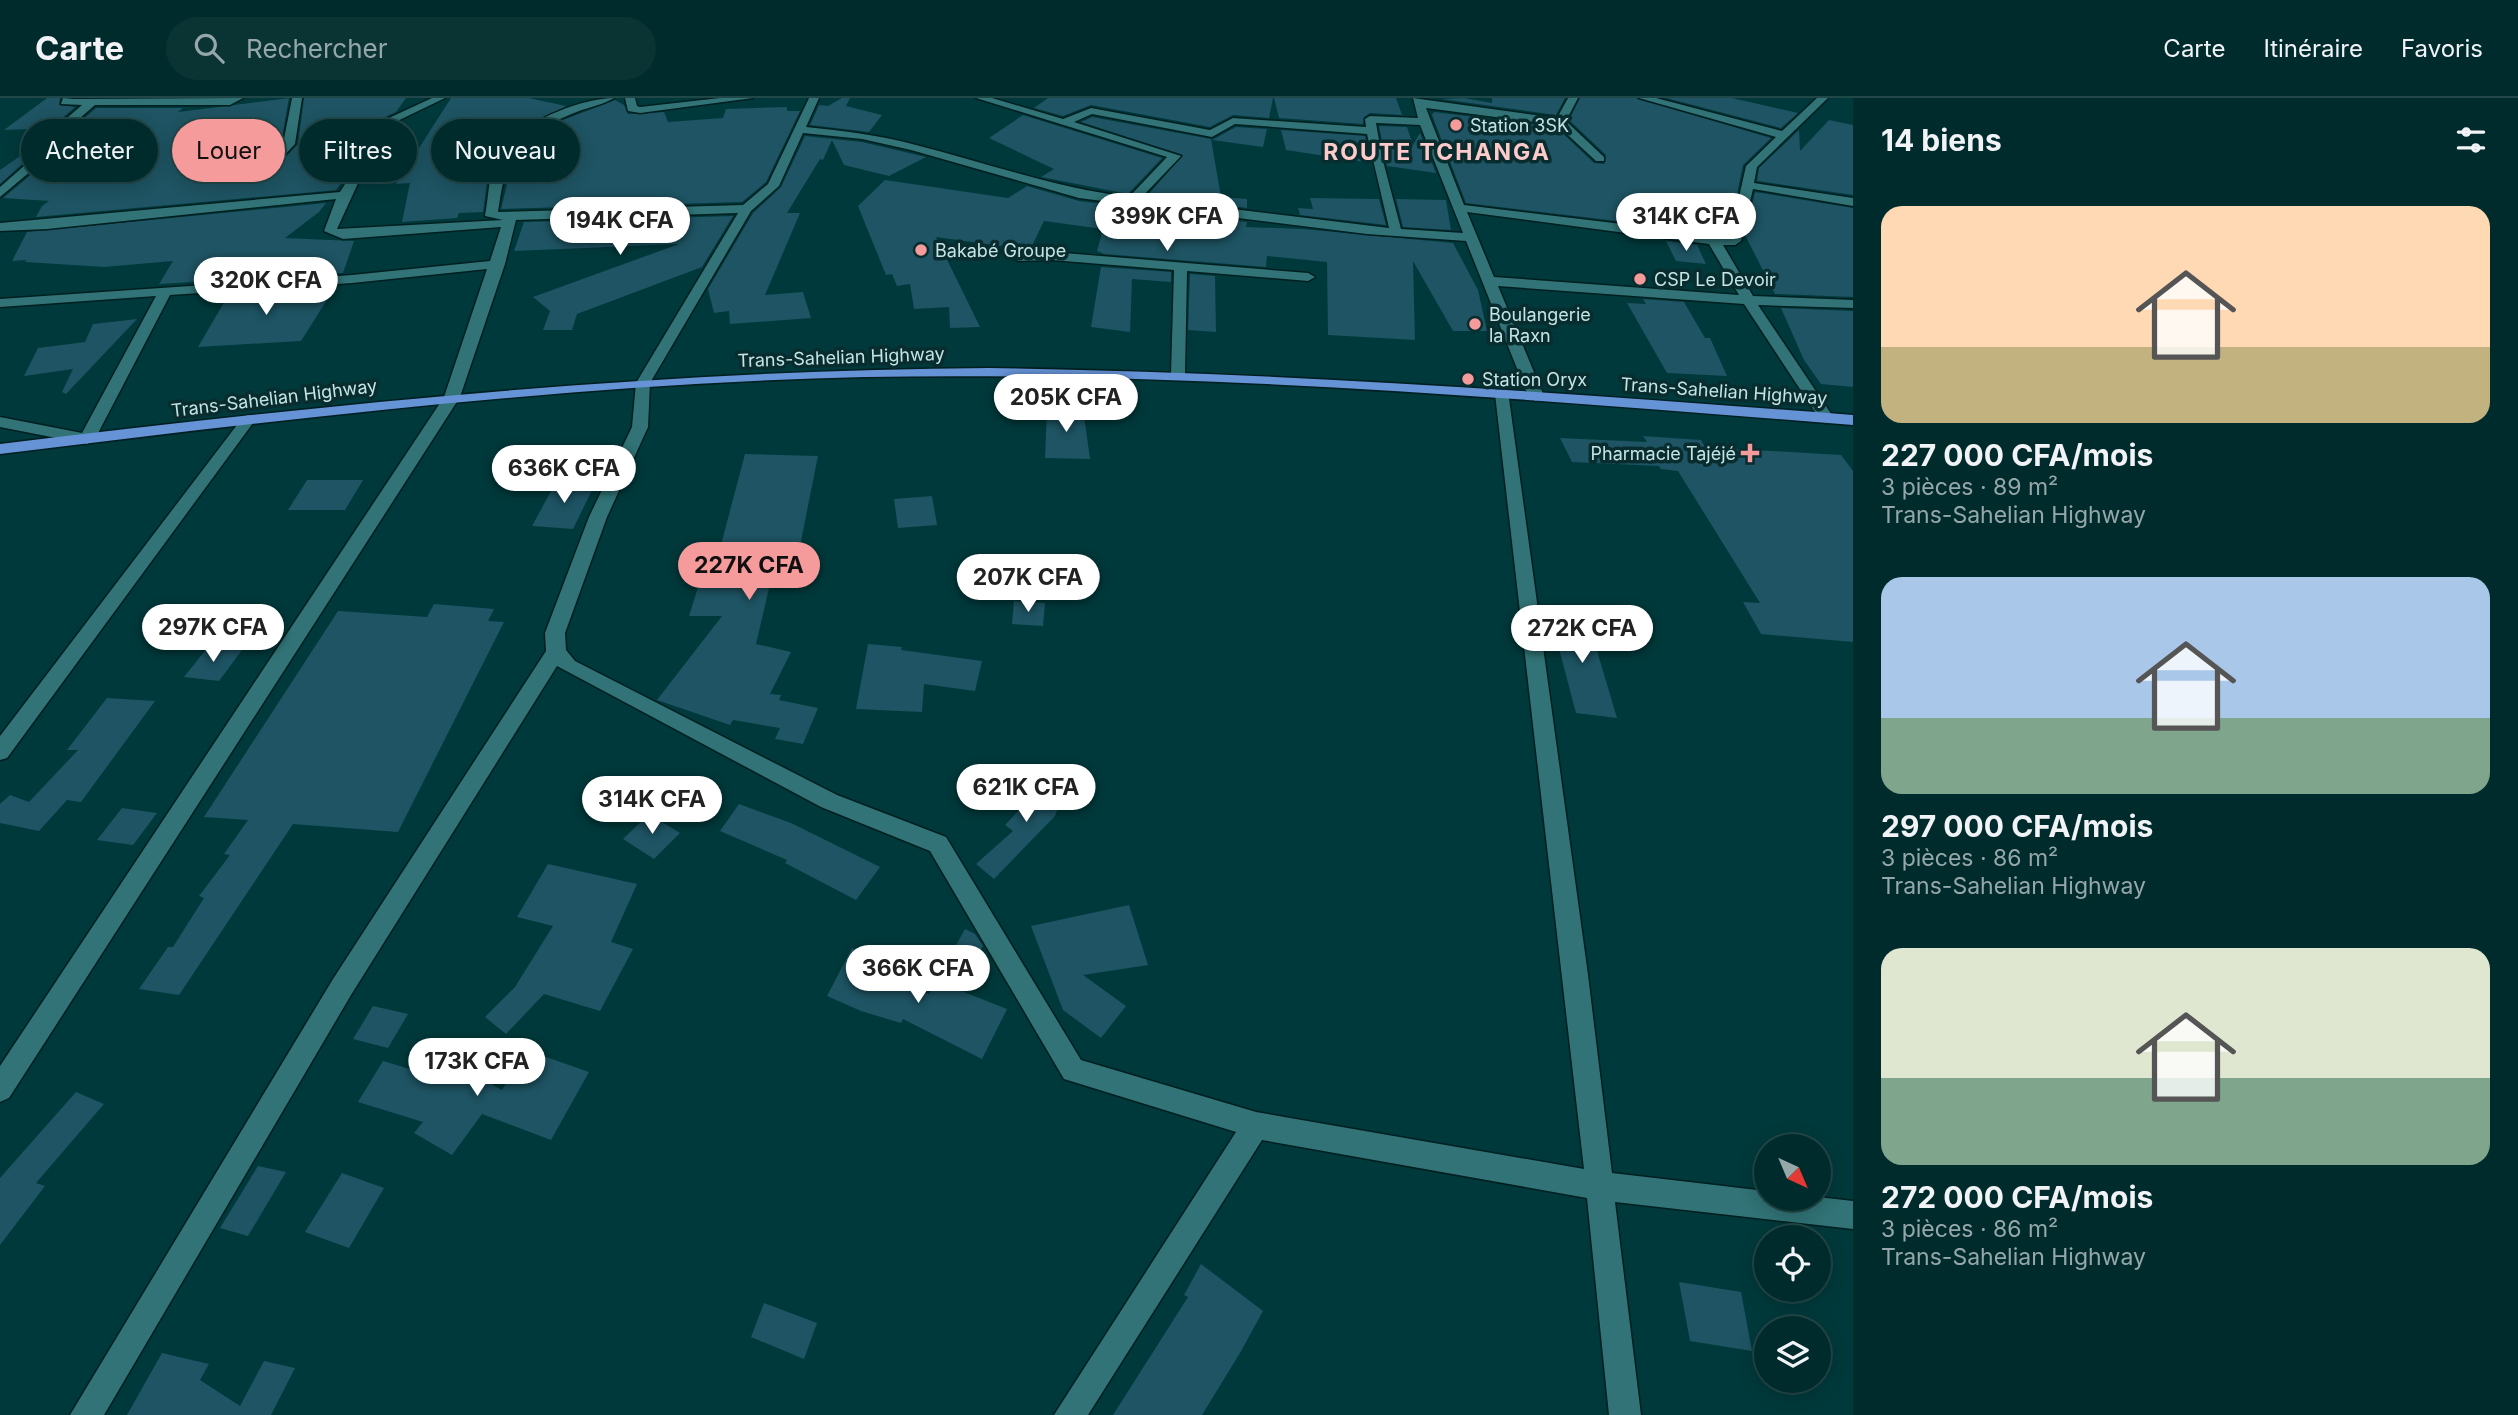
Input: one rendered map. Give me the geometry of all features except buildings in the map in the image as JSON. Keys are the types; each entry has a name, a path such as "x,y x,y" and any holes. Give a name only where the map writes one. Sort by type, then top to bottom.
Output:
{"highway":[{"name":"Trans-Sahelian Highway","path":"0,449 452,397 643,383 864,373 1178,374 1536,396 1853,420"}],"street":[{"path":"69,98 65,102 230,102 238,98"},
{"path":"285,150 289,144 297,98"},
{"path":"440,98 352,139 319,163 359,168 359,173 344,195 330,231 343,235 510,220 746,209"},
{"path":"510,220 491,216 504,154 512,144 569,109 609,98"},
{"path":"630,98 632,109 640,110 748,98"},
{"path":"86,1415 342,987 556,652 555,634 597,517 640,427 643,383 746,209 773,186 814,98"},
{"path":"981,98 1027,106 1066,122 1175,156 1133,199"},
{"path":"1560,122 1573,98"},
{"path":"1644,98 1783,135"},
{"path":"1462,208 1714,241 1735,241 1752,166 1824,98"},
{"path":"1536,396 1462,208 1424,122 1419,101 1560,122 1600,159"},
{"path":"0,193 39,159 35,151 92,102"},
{"path":"1066,122 1091,111 1212,134 1233,121 1371,131"},
{"path":"1396,232 1370,118 1424,122"},
{"path":"801,130 862,136 913,147 1067,191 1396,232 1474,238"},
{"path":"1747,185 1853,202"},
{"path":"0,241 2,227 47,225 344,195"},
{"path":"0,1089 452,397 498,264 510,220"},
{"path":"1714,241 1748,300 1826,418"},
{"path":"1018,257 1052,256 1308,277"},
{"path":"0,303 165,293 498,264"},
{"path":"1178,374 1181,268"},
{"path":"1490,281 1748,300 1853,304"},
{"path":"0,422 87,439 165,293"},
{"path":"1503,394 1600,1186 1625,1415"},
{"path":"0,752 248,420"},
{"path":"556,652 585,677 830,801 938,844 1073,1070 1256,1125 1600,1186 1853,1215"},
{"path":"1070,1415 1256,1125"}],"place":[{"name":"Station 3SK","path":"1456,125"},
{"name":"Bakabé Groupe","path":"921,250"},
{"name":"CSP Le Devoir","path":"1640,279"},
{"name":"Boulangerie la Raxn","path":"1475,324"},
{"name":"Station Oryx","path":"1468,379"},
{"name":"Pharmacie Tajéjé","path":"1750,453"}],"district":[{"name":"ROUTE TCHANGA","path":"1437,152"}]}
